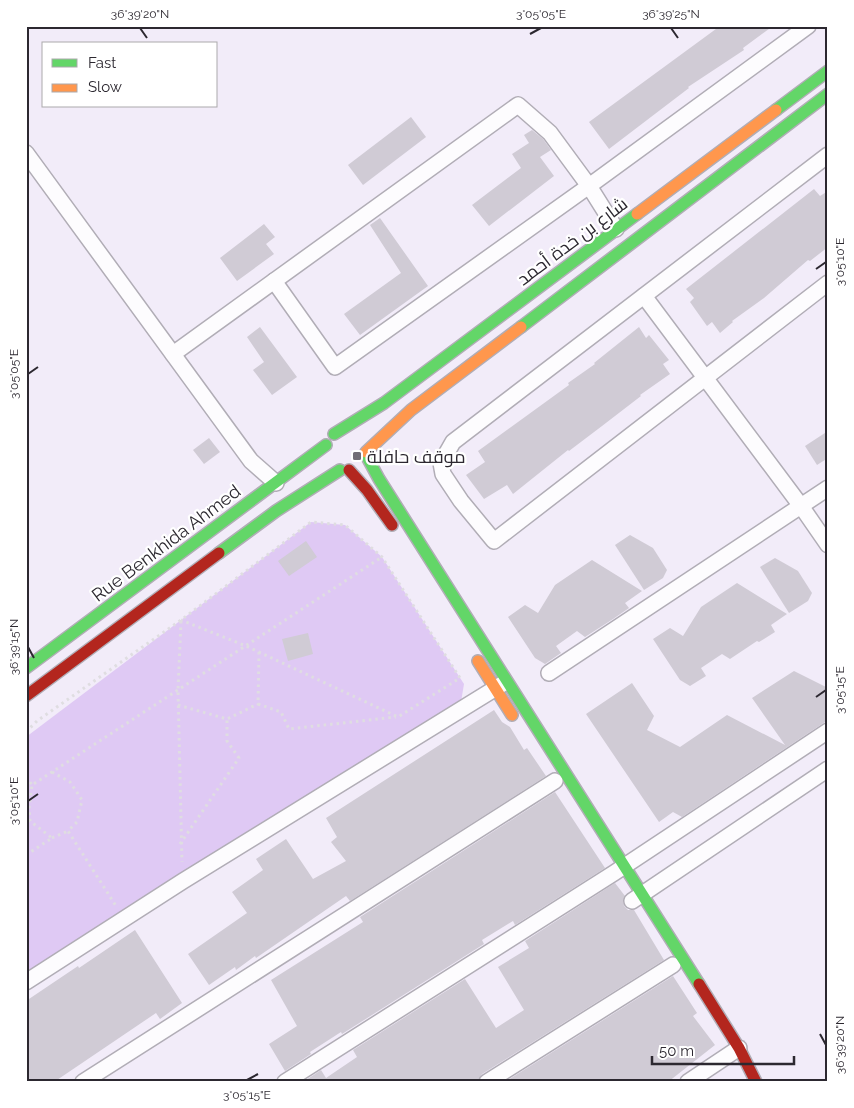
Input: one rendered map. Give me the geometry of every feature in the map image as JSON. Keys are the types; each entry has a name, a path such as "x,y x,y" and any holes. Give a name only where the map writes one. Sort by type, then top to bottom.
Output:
{"main road":[{"name":"شارع بن خدة أحمد","path":"334,434 384,403 828,72"},
{"path":"26,696 276,511 345,470 359,466 366,453 411,410 828,94"},
{"path":"396,531 367,490 345,470 328,460 326,445 334,434 346,430 361,437 366,453 379,479 502,685 634,899 674,943 751,1082"},
{"name":"Rue Benkhida Ahmed","path":"26,668 326,445"},
{"path":"474,655 502,685 520,727"},
{"path":"671,961 674,943"},
{"path":"689,989 756,1082"}],"street":[{"path":"274,281 336,366 589,186 808,26"},
{"path":"173,354 518,105 550,133 589,186 616,229"},
{"path":"26,153 251,461 276,483"},
{"path":"828,155 453,442 441,463 443,474 461,501 494,541 828,283"},
{"path":"644,296 828,545"},
{"path":"549,673 828,488"},
{"path":"26,982 183,881 502,685"},
{"path":"285,1082 616,871 828,731"},
{"path":"634,899 828,768"},
{"path":"83,1082 555,782"},
{"path":"487,1082 671,961"},
{"path":"688,1082 735,1051"}],"path":[{"path":"26,732 37,721 181,620 311,522 345,525 382,557 460,678 398,717 289,729 281,712 258,704 227,719 178,705"},
{"path":"32,785 382,557"},
{"path":"181,620 246,646 398,717"},
{"path":"181,620 178,705 180,844 183,881"},
{"path":"258,704 259,652"},
{"path":"180,844 239,758 227,741 227,719"},
{"path":"26,854 68,830 77,822 82,800 70,782 52,772"},
{"path":"26,777 32,785 29,808 30,821 52,838"},
{"path":"68,830 124,919"}],"shaded area":[{"path":"311,522 345,525 382,557 464,684 461,702 26,981 26,737"}],"building":[{"path":"720,26 773,26 743,48 744,50 688,87 609,149 589,122"},
{"path":"411,117 426,137 363,185 348,165"},
{"path":"532,130 543,139 551,150 540,157 554,176 489,226 472,205 521,168 512,154 529,143 524,135"},
{"path":"814,189 820,196 828,191 828,247 810,261 808,260 764,298 732,321 720,333 712,322 707,326 690,302 694,298 686,289"},
{"path":"380,218 428,286 360,335 344,314 401,273 370,225"},
{"path":"264,224 275,237 266,244 274,254 237,281 220,258"},
{"path":"260,327 297,377 272,395 253,370 264,362 247,337"},
{"path":"639,327 646,338 649,335 669,360 663,364 670,374 568,450 513,494 507,485 484,499 466,475 485,462 478,451 569,385 568,383 595,364"},
{"path":"828,431 828,458 817,465 805,446"},
{"path":"209,438 220,452 204,464 193,450"},
{"path":"630,535 653,548 667,570 663,578 644,590 615,545"},
{"path":"306,541 317,557 289,576 278,561"},
{"path":"775,558 798,571 812,593 808,601 789,613 760,567"},
{"path":"592,560 642,591 625,603 629,608 585,637 577,631 556,646 561,653 545,664 535,658 508,617 525,605 538,613 555,585"},
{"path":"737,583 787,614 771,625 775,632 759,642 757,641 730,659 722,654 701,668 706,676 690,686 680,680 653,639 670,628 683,636 701,607"},
{"path":"308,633 313,654 288,661 282,639"},
{"path":"794,671 828,688 828,720 682,817 673,812 659,822 586,714 632,683 654,716 647,730 680,747 727,715 785,745 752,698"},
{"path":"494,710 502,722 510,727 524,750 527,748 546,776 350,901 346,896 256,958 255,956 236,970 235,967 209,985 188,954 247,913 232,892 263,870 256,859 286,839 313,879 346,861 331,842 337,837 326,818"},
{"path":"555,792 605,868 515,925 513,921 482,940 484,944 342,1034 341,1032 285,1071 269,1044 297,1026 271,980 363,922 360,917"},
{"path":"615,883 625,896 624,906 628,910 634,910 664,960 482,1074 478,1082 303,1082 321,1070 326,1078 357,1057 353,1050 465,979 496,1028 524,1010 498,967 529,948 525,941"},
{"path":"135,930 182,1003 160,1019 156,1013 54,1082 26,1082 26,1001"},
{"path":"673,976 697,1013 693,1016 715,1045 668,1082 505,1082"}],"traffic: fast":[{"path":"776,110 828,71"},
{"path":"521,327 828,94"},
{"path":"334,434 384,403 637,214"},
{"path":"26,668 326,445"},
{"path":"366,455 379,479 699,984"},
{"path":"219,553 276,511 340,470"}],"traffic: slow":[{"path":"637,214 776,110"},
{"path":"366,452 411,410 521,327"},
{"path":"478,661 512,715"}],"traffic: jam":[{"path":"349,470 367,490 392,525"},
{"path":"26,696 219,553"},
{"path":"699,984 739,1048 756,1082"}],"place":[{"name":"موقف حافلة","path":"357,456"}]}
